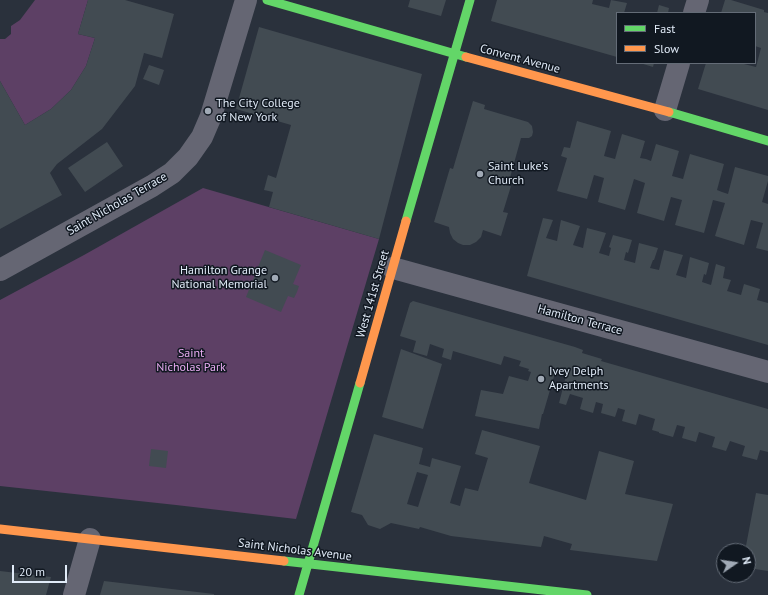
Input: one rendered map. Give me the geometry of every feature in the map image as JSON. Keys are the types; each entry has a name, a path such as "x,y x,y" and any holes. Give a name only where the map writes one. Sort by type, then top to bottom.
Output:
{"street":[{"name":"Saint Nicholas Terrace","path":"0,270 152,186 172,172 188,157 202,136 211,116 246,0"},
{"name":"Convent Avenue","path":"267,0 455,54 665,110 768,141"},
{"name":"West 141st Street","path":"299,595 470,0"},
{"path":"694,12 698,0"},
{"path":"665,110 679,64"},
{"name":"Hamilton Terrace","path":"393,268 768,372"},
{"name":"Saint Nicholas Avenue","path":"0,529 587,595"},
{"path":"74,595 90,539"}],"green space":[{"path":"35,0 88,0 78,34 95,38 86,66 71,90 51,109 25,125 0,81 0,39 5,39 11,34 11,26 20,20"},
{"name":"Saint Nicholas Park","path":"203,188 379,239 296,519 0,486 0,300"}],"building":[{"path":"88,0 125,0 174,14 162,58 144,53 135,86 102,129 57,164 50,173 62,195 0,229 0,81 25,125 51,109 71,90 86,66 95,38 78,34"},
{"path":"410,0 446,0 441,16 408,7"},
{"path":"497,0 593,0 592,4 609,8 611,0 627,3 624,12 616,12 616,57 491,21"},
{"path":"725,0 731,0 764,10 764,12 768,13 768,110 698,89 706,64 744,64 756,67 761,48 756,46 756,12 721,12"},
{"path":"659,5 669,8 668,12 657,12"},
{"path":"259,27 422,74 379,239 269,207 273,192 264,190 268,175 276,178 291,125 236,109"},
{"path":"643,64 654,64 653,67"},
{"path":"149,65 164,70 159,85 143,79"},
{"name":"Saint Luke's Church","path":"473,101 485,105 484,109 528,122 532,126 533,132 532,136 529,138 521,138 508,185 511,186 503,212 508,213 501,236 483,230 481,237 476,242 470,245 463,245 453,239 449,227 434,222 450,168 453,169"},
{"path":"577,121 611,131 604,156 615,159 622,134 645,141 640,158 651,161 656,144 679,151 672,176 683,179 690,154 724,164 717,190 728,194 735,167 768,176 762,202 768,204 768,251 756,248 763,223 751,220 744,245 715,236 725,203 713,200 704,233 675,225 682,200 671,197 664,221 637,213 645,183 634,179 625,210 598,202 604,178 594,175 587,199 557,191 567,158 561,156 564,147 570,148"},
{"path":"107,142 123,166 85,192 68,168"},
{"path":"543,218 553,220 546,238 557,241 561,220 580,226 573,245 583,248 587,228 606,233 599,253 609,256 611,248 609,247 613,235 632,240 624,260 635,263 639,243 658,248 650,268 659,270 664,250 683,255 676,275 686,278 690,257 709,263 706,275 704,274 702,282 711,285 716,264 725,267 723,278 731,280 727,291 741,295 744,284 760,289 757,300 768,303 768,345 527,276"},
{"name":"Hamilton Grange National Memorial","path":"265,250 301,265 293,284 299,286 297,292 294,298 288,296 281,312 246,297"},
{"path":"413,301 575,347 583,350 582,353 602,359 601,361 768,409 768,452 760,450 757,460 742,456 745,446 730,441 726,451 712,447 715,437 699,432 696,442 682,438 685,427 677,425 673,437 659,433 652,430 655,419 639,414 636,425 622,421 625,410 618,408 615,417 601,413 603,404 596,402 593,413 580,409 583,398 570,394 566,405 559,403 566,376 555,373 542,414 539,429 475,416 481,390 503,394 509,376 528,381 531,372 528,371 529,369 519,366 521,361 504,356 501,365 453,351 451,360 442,357 444,349 430,344 427,356 413,352 416,341 400,336 410,303"},
{"path":"401,349 442,364 423,429 382,417"},
{"path":"482,430 540,446 529,483 586,500 599,451 634,461 625,494 673,504 657,561 570,550 572,544 544,536 541,547 451,536 420,527 419,529 391,523 380,529 368,525 362,515 351,512 374,434 423,448 419,464 430,467 432,458 461,466 450,503 460,506 465,488 478,491 488,458 475,454","holes":["417,472 428,475 418,507 407,504"]},
{"path":"151,449 168,451 166,468 149,466"},
{"path":"756,493 768,495 768,571 756,569 756,543 747,543"},
{"path":"0,571 51,577 46,595 0,595"},
{"path":"104,581 214,594 214,595 100,595"}],"traffic: fast":[{"path":"267,0 466,57"},
{"path":"406,221 470,0"},
{"path":"669,112 768,141"},
{"path":"299,595 360,383"},
{"path":"284,561 587,595"}],"traffic: slow":[{"path":"466,57 669,112"},
{"path":"360,383 406,221"},
{"path":"0,529 284,561"}],"place":[{"name":"The City College of New York","path":"208,111"},
{"name":"Saint Luke's Church","path":"480,174"},
{"name":"Hamilton Grange National Memorial","path":"275,278"},
{"name":"Ivey Delph Apartments","path":"541,379"}]}
